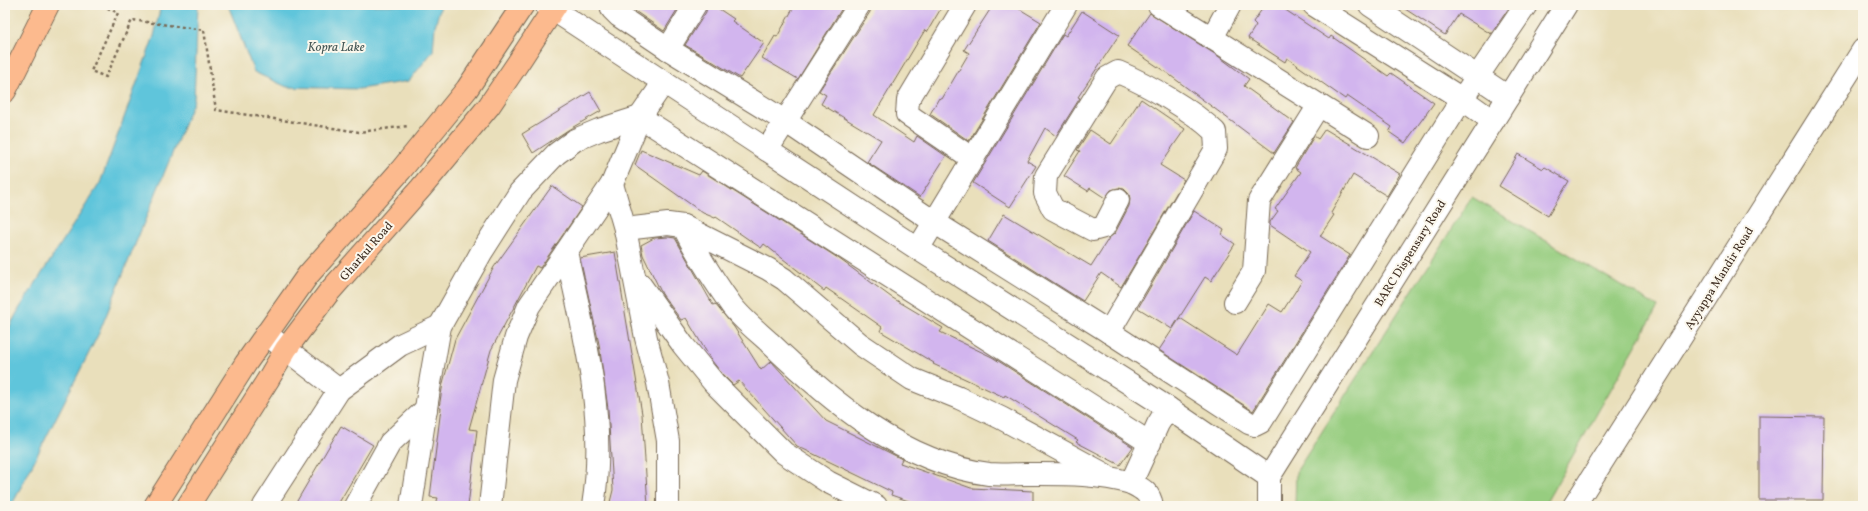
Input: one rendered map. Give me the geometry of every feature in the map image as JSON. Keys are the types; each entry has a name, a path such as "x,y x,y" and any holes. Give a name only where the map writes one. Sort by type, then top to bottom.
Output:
{"main road":[{"path":"5,91 48,5"},
{"path":"155,506 266,334 308,275 440,122 467,88 523,5"},
{"name":"Gharkul Road","path":"188,506 286,349 329,292 421,188 489,106 551,7"}],"street":[{"path":"613,5 612,9 619,16 668,49 785,121 934,222 1250,423 1256,425 1260,422 1462,99 1526,5"},
{"path":"668,49 695,5"},
{"path":"767,150 859,5"},
{"path":"965,5 908,100 907,114 973,159"},
{"path":"918,249 1066,5"},
{"path":"1159,5 1368,136"},
{"path":"1212,38 1230,5"},
{"path":"1314,5 1462,99 1493,121"},
{"path":"1370,5 1508,97"},
{"name":"BARC Dispensary Road","path":"1269,477 1566,5"},
{"path":"551,7 918,249 1168,408 1269,477 1269,506"},
{"name":"Ayyappa Mandir Road","path":"1574,506 1863,50"},
{"path":"1109,332 1216,149 1215,132 1202,119 1130,77 1118,72 1107,78 1046,176 1045,193 1053,208 1093,230 1104,227 1118,200"},
{"path":"490,506 504,380 516,337 529,306 612,184 640,117 664,82"},
{"path":"1235,302 1254,271 1259,202 1319,105"},
{"path":"411,506 440,326 481,253 525,186 556,154 575,140 599,130 640,117"},
{"path":"640,117 1150,443"},
{"path":"612,184 625,229 646,338 658,383 668,441 668,506"},
{"path":"625,229 668,224 683,226 784,278 860,344 912,379 959,398 1001,418 1109,476 1131,483 1146,492 1151,499 1152,506"},
{"path":"683,226 695,250 733,307 802,373 871,426 915,452 952,465 990,474 1062,474 1109,476"},
{"path":"566,252 583,326 594,393 597,445 593,506"},
{"path":"635,277 683,345 714,383 778,448 828,482 876,506"},
{"path":"264,506 340,390 400,345 440,326"},
{"path":"266,334 340,390"},
{"path":"1131,483 1158,424 1168,408"},
{"path":"355,506 390,443 426,409"}],"path":[{"path":"102,5 118,13 91,71 106,77 132,20 204,30 216,110 358,132 440,122"}],"green space":[{"path":"1472,197 1658,307 1544,506 1295,506 1296,472"}],"water":[{"path":"161,5 198,5 194,100 99,333 16,497 11,506 5,506 5,335 19,309 100,183 154,36"},
{"name":"Kopra Lake","path":"228,5 441,5 435,26 433,51 409,81 359,89 287,87 254,72"}],"building":[{"path":"626,5 680,5 664,31"},
{"path":"707,5 713,5 734,19 732,21 764,43 740,78 685,45 706,12"},
{"path":"795,5 844,5 798,79 762,58 775,36 777,37"},
{"path":"871,5 943,5 927,32 925,30 874,115 914,142 917,136 946,156 920,197 867,162 881,140 821,104 826,95 819,91 870,12"},
{"path":"993,5 1013,5 1041,22 969,141 930,114 939,98 942,99 969,53 964,50"},
{"path":"1265,5 1278,5 1329,39 1331,36 1388,76 1391,73 1434,103 1405,143 1389,132 1392,127 1347,96 1345,99 1287,58 1285,62 1248,38 1256,25 1253,22"},
{"path":"1399,5 1511,5 1491,34 1459,14 1445,35"},
{"path":"1082,11 1119,35 1078,97 1080,98 1056,136 1045,128 1027,161 1036,166 1010,207 973,183 1063,34 1066,36"},
{"path":"1150,13 1218,56 1249,79 1244,86 1294,122 1274,153 1167,73 1127,46"},
{"path":"590,92 601,111 533,153 522,134"},
{"path":"1141,99 1185,129 1160,165 1184,180 1121,287 1101,273 1083,301 988,241 1004,214 1091,266 1109,238 1115,233 1129,206 1129,194 1124,189 1118,188 1111,190 1105,198 1090,188 1088,191 1064,176 1080,151 1077,150 1090,130 1111,144"},
{"path":"1325,129 1400,174 1387,196 1353,175 1331,213 1334,215 1320,236 1350,255 1253,411 1159,350 1180,318 1237,355 1269,304 1282,312 1302,281 1294,276 1310,252 1270,225 1270,222 1278,211 1275,209 1301,172 1295,168 1314,136 1318,139"},
{"path":"641,150 699,175 702,171 838,258 891,297 943,328 940,332 992,357 1133,447 1120,465 1076,442 1078,440 1005,395 1004,397 933,364 934,363 880,331 882,327 826,288 824,291 764,244 761,248 716,217 715,218 703,213 635,165"},
{"path":"1518,154 1543,169 1545,167 1569,181 1548,216 1499,186"},
{"path":"552,186 582,207 540,268 536,266 491,350 469,429 477,430 468,506 435,506 438,498 430,497 441,408 439,408 443,383 455,339 494,267"},
{"path":"1194,211 1224,230 1222,235 1235,244 1211,281 1205,277 1172,329 1138,308"},
{"path":"654,238 675,238 713,305 715,304 734,327 761,370 771,361 826,421 902,459 900,463 971,488 1033,491 1033,506 923,506 891,495 892,492 797,446 739,381 733,385 723,375 712,361 686,318 681,320 662,294 643,255 641,245"},
{"path":"615,252 642,414 648,506 609,506 613,490 608,409 599,344 580,258"},
{"path":"1759,416 1824,417 1823,500 1759,500"},
{"path":"341,426 373,445 337,506 294,506"}]}
